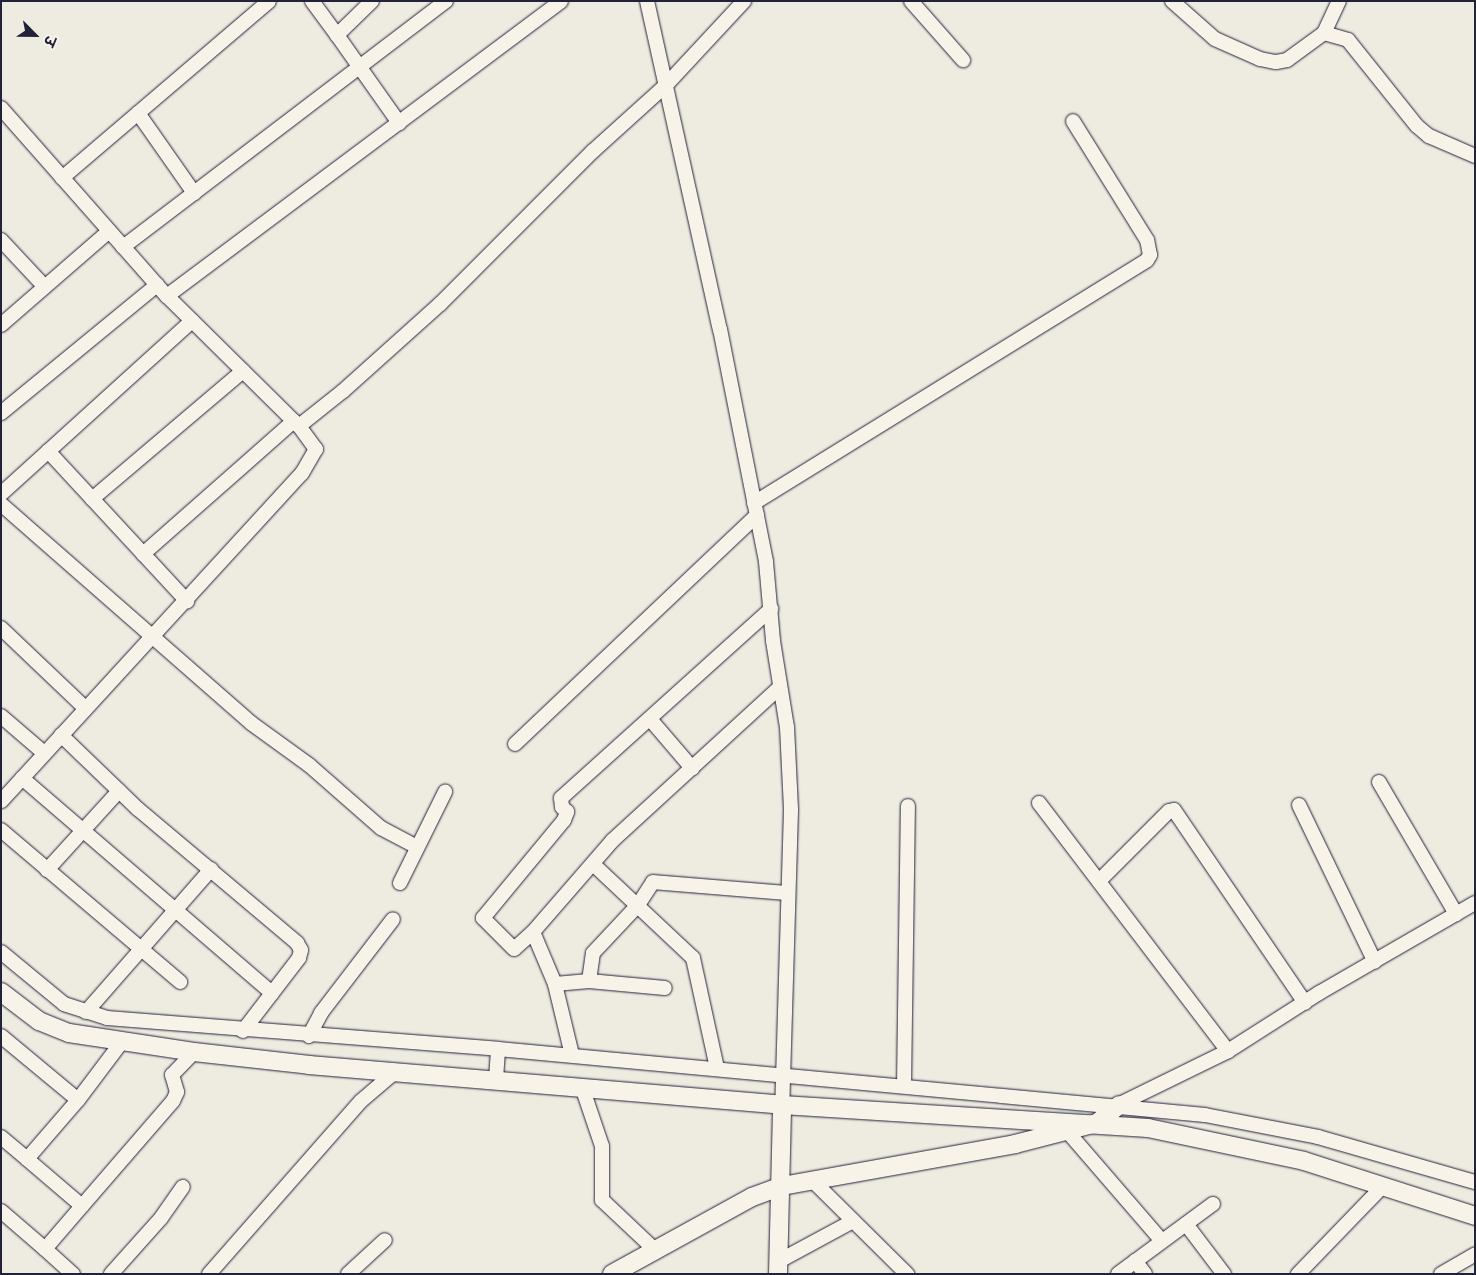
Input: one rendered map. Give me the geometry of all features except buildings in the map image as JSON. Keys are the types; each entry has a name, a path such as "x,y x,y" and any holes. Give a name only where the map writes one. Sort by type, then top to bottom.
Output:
{"street":[{"path":"62,178 269,1"},
{"path":"312,1 399,123"},
{"path":"337,35 372,1"},
{"path":"123,247 446,1"},
{"path":"167,296 561,1"},
{"path":"647,1 755,509 771,608 790,763 786,893 782,1186 778,1270"},
{"path":"143,554 296,423 343,391 440,304 593,151 666,85 744,1"},
{"path":"911,1 963,60"},
{"path":"1172,1 1216,38 1260,59 1276,62 1286,60 1324,33 1340,1"},
{"path":"1324,33 1348,40 1360,52 1417,126 1429,136 1475,156"},
{"path":"1,108 167,296 296,423 316,449 311,462 187,602 1,801"},
{"path":"138,113 194,193"},
{"path":"515,744 755,509 1147,260 1150,255 1147,240 1073,122"},
{"path":"1,325 110,231"},
{"path":"1,240 45,287"},
{"path":"1,413 157,285"},
{"path":"1,494 192,321"},
{"path":"92,499 243,371"},
{"path":"48,451 187,602"},
{"path":"1,504 251,723 309,766 381,828 417,847"},
{"path":"771,608 561,798 562,807 567,812 564,820 484,914 485,922 510,948 514,949 533,932 593,864 692,768 780,687"},
{"path":"1,628 86,709"},
{"path":"1,716 44,753"},
{"path":"650,719 692,768"},
{"path":"61,735 120,791 297,942 301,950 299,958 243,1031"},
{"path":"22,778 272,993"},
{"path":"1379,782 1456,914"},
{"path":"48,870 83,829 120,791"},
{"path":"400,883 445,792"},
{"path":"1040,803 1228,1051"},
{"path":"1299,805 1375,962"},
{"path":"904,1086 908,806"},
{"path":"1099,881 1169,811 1174,810 1304,1003"},
{"path":"1,830 180,982"},
{"path":"593,864 693,958 717,1068"},
{"path":"86,1012 211,869"},
{"path":"589,982 593,953 638,905 653,882 786,893"},
{"path":"612,1274 654,1249 752,1197 782,1186 1016,1144 1067,1131 1108,1114 1228,1051 1304,1003 1475,903"},
{"path":"310,1036 321,1014 393,920"},
{"path":"533,932 555,984 572,1056"},
{"path":"1,952 64,1004 107,1018 310,1036 497,1063 582,1087 783,1090 904,1086 1108,1114 1148,1128 1244,1146 1383,1186 1474,1216"},
{"path":"555,984 589,982 665,988"},
{"path":"1,992 38,1021 69,1033 121,1043 194,1052 396,1071 572,1056 717,1068 783,1090 1108,1114 1205,1114 1318,1137 1475,1182"},
{"path":"1,1036 78,1100"},
{"path":"27,1159 78,1100 121,1043"},
{"path":"44,1249 173,1101 176,1092 172,1075 194,1052"},
{"path":"209,1274 361,1101 396,1071"},
{"path":"582,1087 602,1146 602,1200 654,1249"},
{"path":"1067,1131 1162,1241"},
{"path":"1,1138 82,1206"},
{"path":"812,1180 907,1274"},
{"path":"1298,1274 1383,1186"},
{"path":"111,1274 156,1224 183,1187"},
{"path":"1118,1274 1213,1204"},
{"path":"1,1211 73,1274"},
{"path":"778,1270 853,1221"},
{"path":"1186,1224 1224,1274"},
{"path":"348,1274 385,1240"},
{"path":"1441,1274 1475,1254"},
{"path":"1135,1261 1145,1274"}]}
